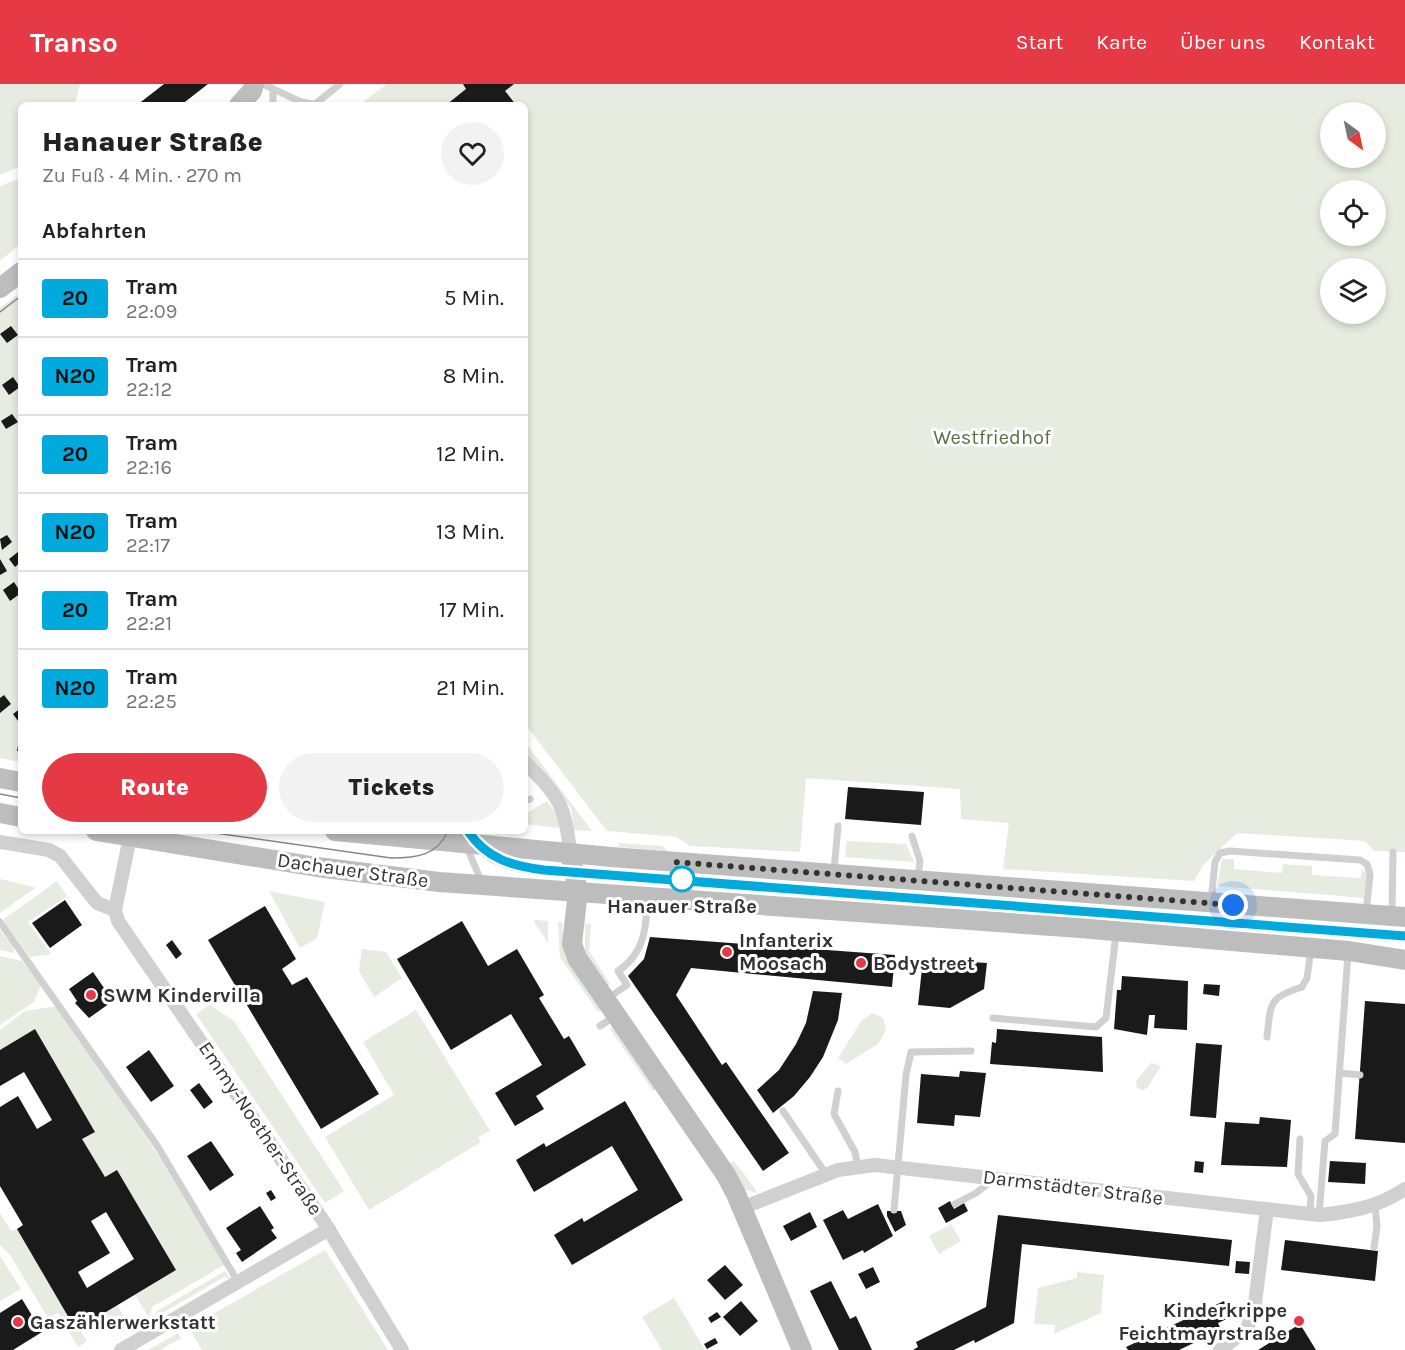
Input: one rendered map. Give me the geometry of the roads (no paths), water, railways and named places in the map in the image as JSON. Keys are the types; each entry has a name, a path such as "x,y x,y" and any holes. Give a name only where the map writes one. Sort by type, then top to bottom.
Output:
{"main road":[{"path":"241,102 252,91 254,84"},
{"path":"0,288 18,274"},
{"path":"0,778 18,781"},
{"path":"0,813 18,816"},
{"name":"Dachauer Straße","path":"131,834 317,867 483,885 1116,931 1349,951 1405,960"},
{"name":"Dachauer Straße","path":"389,834 462,838 570,854 1399,916"},
{"path":"570,854 578,891 572,944 584,971 606,1015 726,1176 742,1208 802,1350"}],"street":[{"path":"528,765 541,778 565,813 570,854"},
{"path":"0,842 49,850 60,856 97,903 115,910 131,834"},
{"name":"Emmy-Noether-Straße","path":"115,910 118,921 329,1229 402,1350"},
{"name":"Darmstädter Straße","path":"742,1208 826,1174 858,1167 899,1166 1315,1215 1354,1212 1375,1205 1405,1189"},
{"path":"1220,1350 1246,1330 1254,1311 1267,1209"},
{"path":"121,1350 329,1229"}],"lane":[{"path":"263,84 301,102"},
{"path":"318,102 340,84"},
{"path":"273,89 273,102"},
{"path":"834,874 838,826"},
{"path":"912,836 920,861 918,881"},
{"path":"462,838 483,885"},
{"path":"1211,903 1215,862 1220,853 1242,852 1360,860 1367,864 1370,875 1366,914"},
{"path":"1393,852 1399,916"},
{"path":"606,1015 627,985 618,971 632,962 641,948 649,897"},
{"path":"0,922 158,1147 238,1282"},
{"path":"993,1018 1096,1027 1102,1023 1106,1018 1116,931"},
{"path":"1266,1037 1271,1004 1284,992 1302,987 1312,948"},
{"path":"1315,1215 1325,1141 1335,1134 1349,951"},
{"path":"894,1210 906,1075 911,1052 971,1051"},
{"path":"1340,1073 1360,1075"},
{"path":"838,1091 834,1114 855,1152 858,1167"},
{"path":"783,1111 826,1174"},
{"path":"1300,1139 1298,1174 1311,1196 1315,1215"},
{"path":"955,1204 976,1193 995,1178"},
{"path":"1374,1248 1377,1227 1375,1205"}],"tram line":[{"path":"0,312 18,298"},
{"path":"0,794 18,797"},
{"path":"222,834 391,858 417,856 432,851 446,834"},
{"path":"462,834 491,862 510,870 533,874 1405,942"},
{"name":"20","path":"470,834 479,846 500,860 544,870 1405,936"}],"place":[{"name":"Hanauer Straße","path":"682,879"},
{"name":"Infanterix Moosach","path":"727,952"},
{"name":"Bodystreet","path":"861,963"},
{"name":"SWM Kindervilla","path":"91,995"},
{"name":"Kinderkrippe Feichtmayrstraße","path":"1299,1321"},
{"name":"Gaszählerwerkstatt","path":"18,1322"}],"park label":[{"name":"Westfriedhof","path":"992,437"}]}
